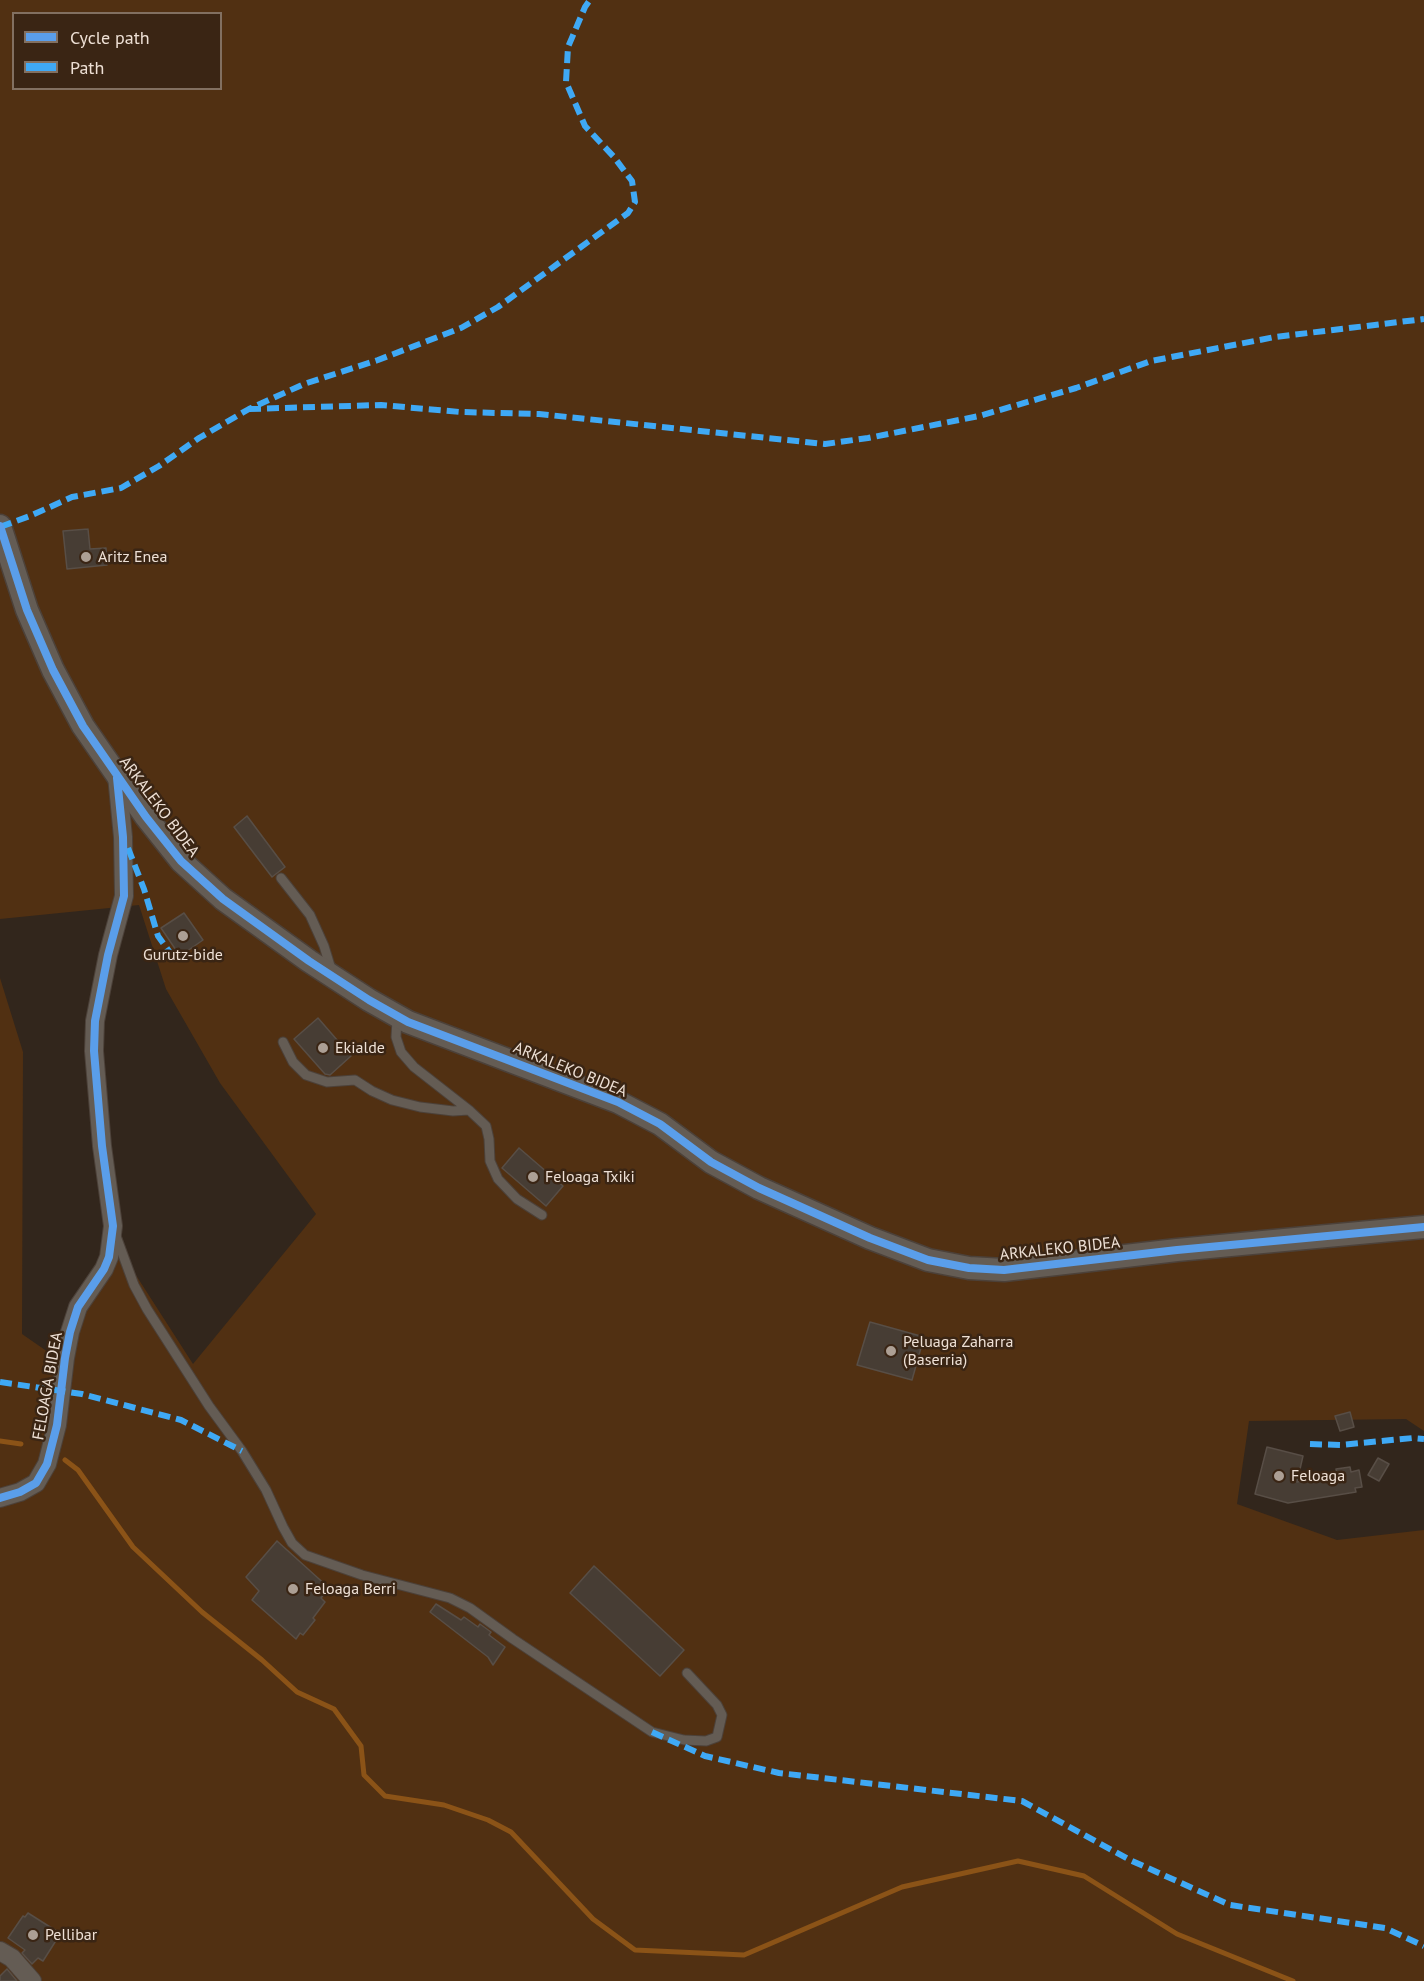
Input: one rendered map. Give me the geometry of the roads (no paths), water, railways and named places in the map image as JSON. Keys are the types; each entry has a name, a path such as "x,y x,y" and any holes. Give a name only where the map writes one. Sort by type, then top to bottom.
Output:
{"street":[{"name":"ARKALEKO BIDEA","path":"0,526 27,610 53,670 83,726 117,776 181,861 223,899 334,977 408,1022 618,1102 660,1124 711,1162 759,1188 870,1238 928,1260 969,1268 1004,1270 1177,1250 1424,1227"},
{"name":"FELOAGA BIDEA","path":"0,1498 20,1492 36,1483 47,1464 57,1425 70,1332 78,1307 104,1269 109,1257 113,1226 102,1146 94,1051 95,1021 108,955 124,896 123,837 117,776"},
{"path":"0,1951 12,1958 32,1981"}],"lane":[{"path":"281,878 310,915 324,946 334,977"},
{"path":"397,1016 396,1037 401,1052 414,1067 486,1126 490,1161 498,1179 517,1199 543,1215"},
{"path":"284,1042 293,1062 306,1075 327,1082 355,1080 392,1100 420,1107 453,1111 469,1110"},
{"path":"113,1226 134,1285 147,1309 209,1406 242,1451 266,1490 292,1543 305,1555 362,1575 450,1598 470,1608 652,1732 684,1740 706,1741 717,1737 722,1715 717,1705 687,1673"}],"waterway":[{"path":"0,1441 21,1444"},
{"path":"65,1460 78,1470 133,1547 202,1612 262,1660 297,1692 334,1709 361,1746 364,1775 385,1796 444,1805 488,1820 511,1832 593,1919 635,1950 744,1955 902,1887 1018,1861 1084,1876 1177,1934 1293,1981"}],"place":[{"name":"Aritz Enea","path":"86,557"},
{"name":"Gurutz-bide","path":"183,936"},
{"name":"Ekialde","path":"323,1048"},
{"name":"Feloaga Txiki","path":"533,1177"},
{"name":"Peluaga Zaharra (Baserria)","path":"891,1351"},
{"name":"Feloaga","path":"1279,1476"},
{"name":"Feloaga Berri","path":"293,1589"},
{"name":"Pellibar","path":"33,1935"}]}
